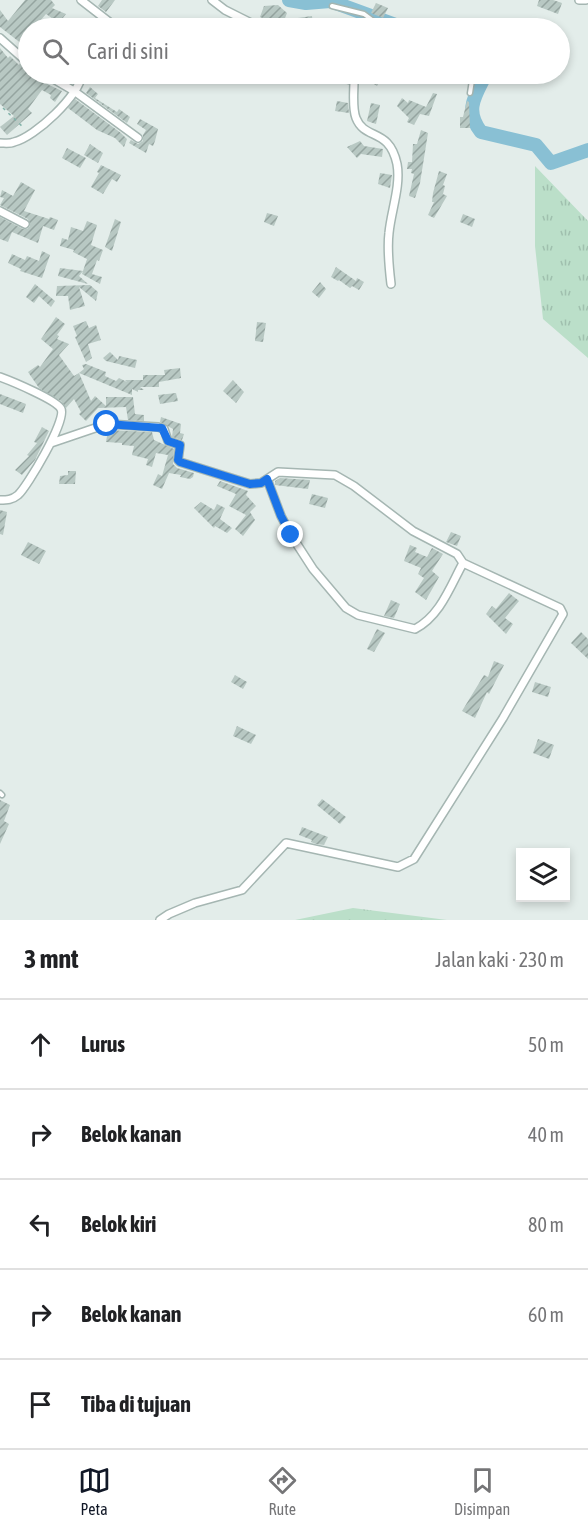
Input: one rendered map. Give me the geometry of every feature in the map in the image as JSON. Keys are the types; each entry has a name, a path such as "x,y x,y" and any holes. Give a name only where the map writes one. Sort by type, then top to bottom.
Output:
{"street":[{"path":"81,0 104,18"},
{"path":"212,0 241,18"},
{"path":"579,0 586,0"},
{"path":"0,38 18,54"},
{"path":"62,84 138,138"},
{"path":"0,142 13,143 29,134 60,111 79,84"},
{"path":"354,84 354,116 367,132 383,137 390,145 397,165 396,195 388,234 391,284"},
{"path":"0,211 25,224"},
{"path":"0,377 20,384 61,408 62,416 51,443 19,494 10,500 0,500"},
{"path":"51,443 107,424 158,427 164,429 168,441 180,445 178,460 180,462 250,484 261,483 278,472 324,473 343,478 413,531 457,554 463,563 560,608 563,614 496,728 414,859 398,867 286,843 242,890 195,903 160,920"},
{"path":"267,479 281,516 312,569 346,608 358,615 415,629 426,623 438,610 463,563"}],"lane":[{"path":"332,6 364,14 369,18"},
{"path":"364,14 366,9"},
{"path":"470,93 471,84"}],"path":[{"path":"3,108 29,134"}],"green space":[{"path":"535,166 588,221 588,358 543,319 535,246"},
{"path":"353,908 447,920 295,920"}],"building":[{"path":"25,0 51,0 55,5 52,8 66,14 63,18 52,18 46,14 43,18 18,18 18,41 0,27 0,10 8,21"},
{"path":"102,0 115,0 106,12 98,6"},
{"path":"539,0 553,0 562,3 558,14 537,6"},
{"path":"376,3 388,8 383,18 371,13"},
{"path":"278,5 287,13 285,18 260,17 264,6"},
{"path":"0,48 8,58 10,56 18,64 18,84 48,84 62,91 55,102 50,98 51,95 42,90 28,109 32,113 7,135 0,127 14,116 0,104"},
{"path":"90,87 98,94 95,98 117,112 119,109 130,117 127,123 86,93"},
{"path":"433,93 437,94 429,116 420,114 414,125 407,122 409,118 397,106 402,98 408,103 409,100 426,107"},
{"path":"75,99 121,133 127,139 124,147 115,138 97,130 68,108"},
{"path":"337,101 348,103 349,113 335,111"},
{"path":"467,101 469,102 470,128 460,128 460,117 463,117"},
{"path":"371,103 380,105 376,124 367,121"},
{"path":"140,119 158,129 153,146 149,144 146,153 129,143 131,140 138,144 143,141 146,130 137,124"},
{"path":"421,130 428,133 420,183 415,198 409,196 414,174 411,173 412,169 407,169 408,162 412,162 413,144 417,144"},
{"path":"360,141 364,146 383,149 382,157 361,154 357,158 347,147"},
{"path":"90,144 103,153 98,163 84,155"},
{"path":"67,148 86,158 80,168 62,158"},
{"path":"101,165 121,175 117,182 112,179 103,194 91,187"},
{"path":"439,171 447,174 443,194 447,196 434,218 428,215 434,202 432,202 433,193"},
{"path":"380,173 392,175 390,188 378,184"},
{"path":"21,182 35,190 24,211 58,220 54,230 43,226 38,243 12,232 8,242 0,239 0,217 23,229 30,226 28,219 0,205 4,198 0,197 2,190 13,196"},
{"path":"267,213 278,216 274,226 264,222"},
{"path":"463,214 475,219 472,227 460,222"},
{"path":"115,219 121,222 112,251 105,247"},
{"path":"87,221 97,225 91,245 103,250 92,274 102,277 100,284 82,274 87,259 73,252 74,250 60,246 62,238 68,240 71,227 83,231"},
{"path":"42,251 50,255 42,278 20,271 21,269 8,263 12,254 25,260 27,256 39,261"},
{"path":"336,267 356,281 357,278 364,282 359,290 352,286 350,288 331,277"},
{"path":"60,268 83,271 79,276 88,284 58,276"},
{"path":"320,282 326,289 319,298 312,292"},
{"path":"35,284 55,301 51,307 39,296 34,303 26,297"},
{"path":"90,285 98,292 96,301 79,287 85,306 70,310 68,296 56,296 57,286"},
{"path":"56,317 65,324 57,335 59,336 57,339 69,344 59,355 74,376 79,373 91,401 95,396 106,406 106,397 133,397 135,414 144,415 144,421 128,420 126,407 98,408 86,421 79,414 81,412 74,399 66,408 61,401 39,388 28,372 38,365 40,367 53,349 41,339"},
{"path":"86,321 89,328 96,325 101,340 88,344 92,358 86,362 75,337 77,336 73,326"},
{"path":"257,322 266,323 263,342 255,341"},
{"path":"110,352 118,360 119,356 137,360 135,368 106,361 103,358"},
{"path":"86,364 106,372 105,376 116,381 119,378 127,382 125,380 143,380 143,375 165,375 164,370 180,368 181,378 159,382 159,387 140,387 144,390 138,390 138,392 132,389 132,395 79,373 84,369 82,365"},
{"path":"233,380 244,392 236,403 223,391"},
{"path":"176,393 178,401 160,404 158,395"},
{"path":"0,394 26,404 23,413 0,404"},
{"path":"161,417 181,424 180,433 184,434 182,440 172,437 173,429 160,422"},
{"path":"42,427 49,431 35,460 22,475 15,470 29,456 27,455 37,443 34,442"},
{"path":"108,430 152,432 154,440 174,449 173,464 177,468 194,473 193,477 190,479 169,473 162,489 153,485 158,474 162,476 168,455 156,453 152,467 146,465 148,459 132,455 134,446 106,442"},
{"path":"68,471 76,471 75,484 59,484 60,476 68,475"},
{"path":"280,478 310,480 308,489 275,485 275,481"},
{"path":"220,481 248,491 246,495 256,506 250,512 255,520 243,536 235,529 246,515 229,506 236,494 217,486"},
{"path":"312,494 328,498 325,508 309,504"},
{"path":"201,502 214,510 217,504 225,508 220,519 232,528 227,533 215,526 214,528 194,508"},
{"path":"0,510 7,512 3,535 0,534"},
{"path":"451,532 461,536 457,546 446,542"},
{"path":"28,542 46,551 39,564 21,555"},
{"path":"410,545 417,548 415,552 427,557 432,548 443,554 432,571 439,577 426,600 415,592 424,578 418,574 421,568 404,561"},
{"path":"509,593 519,601 505,618 513,624 506,634 486,614 492,606 496,609"},
{"path":"391,600 400,604 394,618 384,616"},
{"path":"377,629 385,633 374,652 367,649"},
{"path":"581,632 588,639 588,659 571,643"},
{"path":"494,661 504,665 489,694 487,692 475,718 462,711 484,675 488,677"},
{"path":"235,675 247,682 243,689 231,682"},
{"path":"535,682 551,687 548,697 532,692"},
{"path":"237,726 256,735 251,744 233,736"},
{"path":"538,739 554,745 549,759 533,753"},
{"path":"322,799 346,817 340,824 317,805"},
{"path":"0,800 10,805 4,821 9,824 0,844"},
{"path":"302,827 328,837 324,845 311,842 312,840 299,835"}],"waterway":[{"path":"289,0 306,3 330,1 377,18"},
{"path":"481,84 472,110 481,132 536,145 551,163 588,150"}],"route":[{"path":"107,424 162,428 168,441 180,445 178,456 180,462 250,484 261,483 267,479 291,535"}]}
